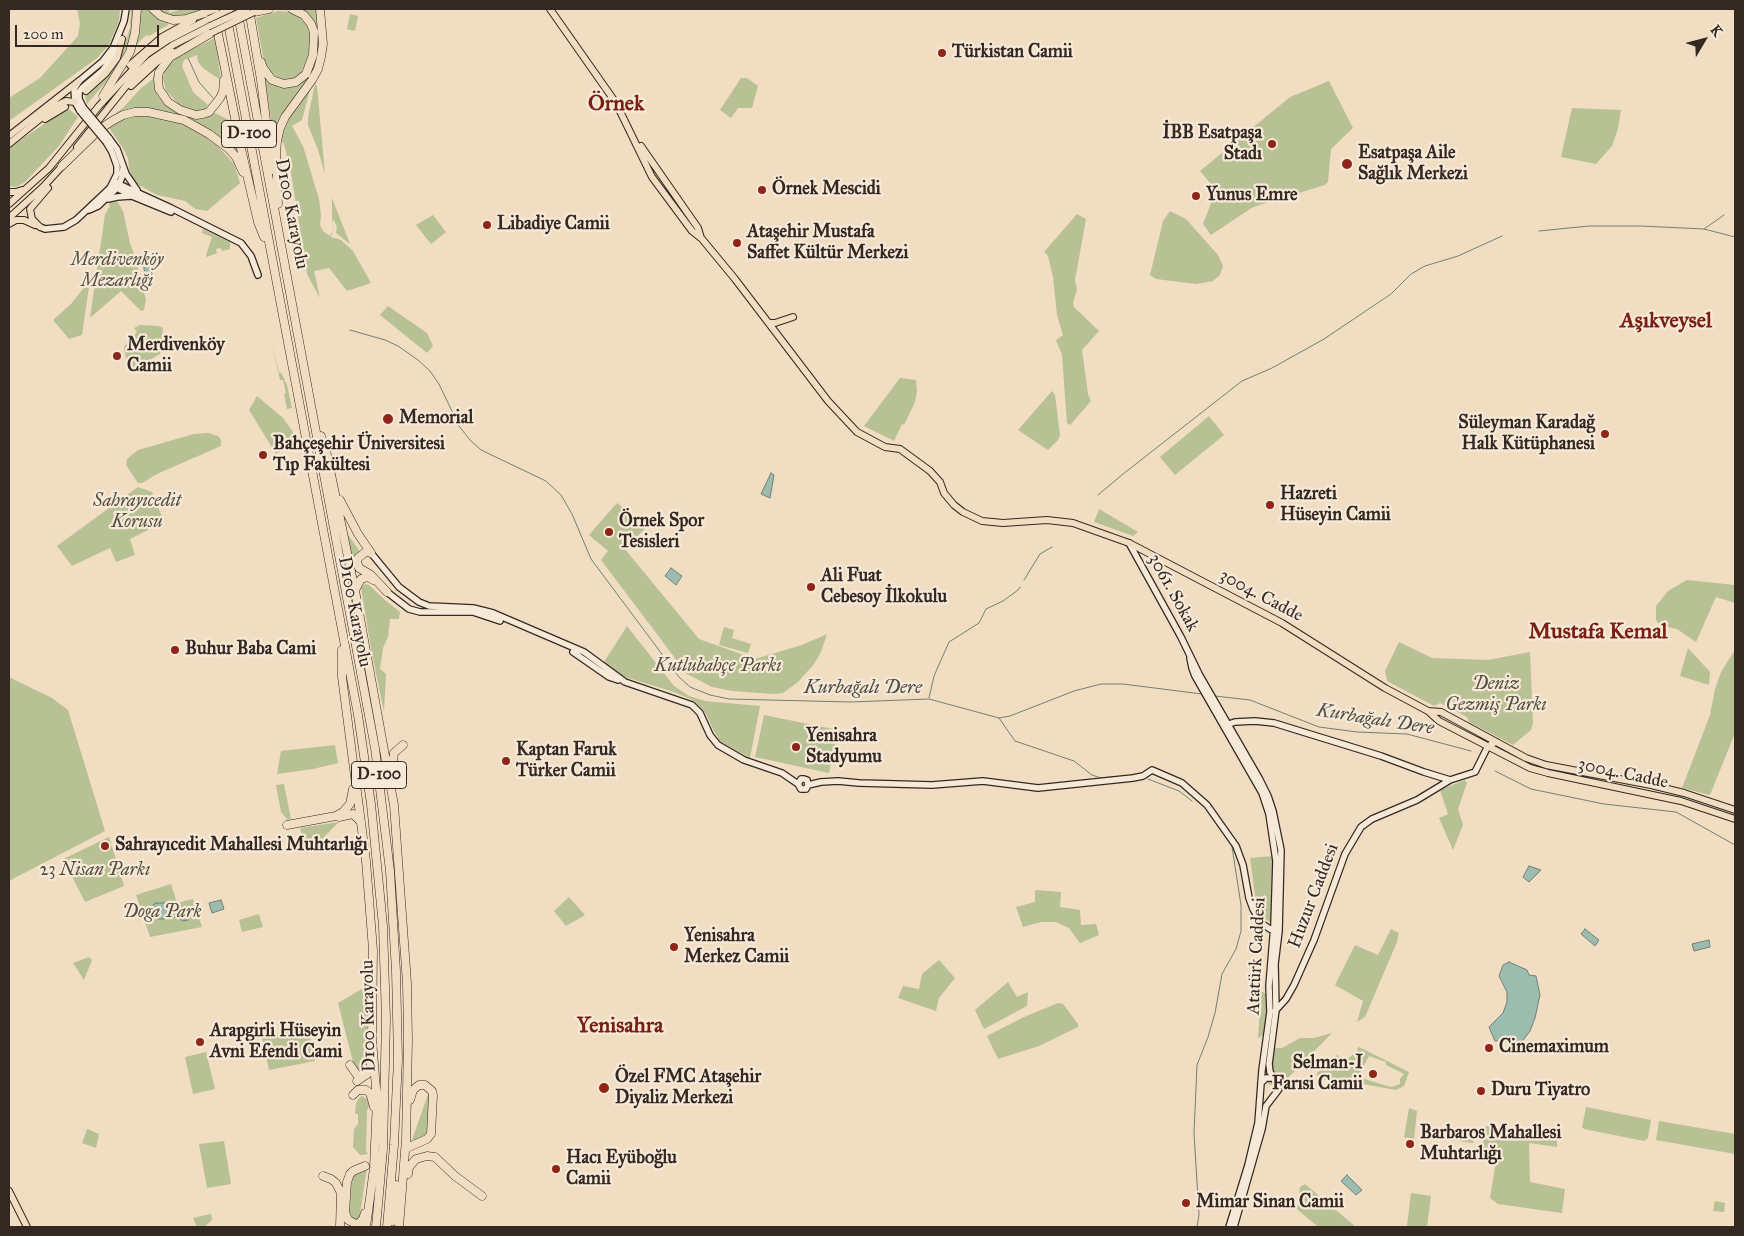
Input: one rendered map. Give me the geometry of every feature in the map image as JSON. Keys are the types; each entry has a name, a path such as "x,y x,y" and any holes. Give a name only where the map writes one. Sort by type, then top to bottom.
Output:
{"highway":[{"path":"103,96 130,52 135,32 137,9"},
{"path":"153,9 161,16 186,21 211,18"},
{"name":"D100 Karayolu","path":"225,9 367,772 380,893 386,1028 379,1150 374,1167 376,1227"},
{"name":"D100 Karayolu","path":"237,9 375,748 395,929 402,1145 387,1227"},
{"path":"270,9 253,10 256,50 267,119 279,231"},
{"path":"256,50 263,68 272,80 290,84 306,74 313,55 314,32 304,15 292,9"},
{"path":"279,231 277,141 285,117 318,69 322,44 320,9"},
{"path":"211,18 221,49 258,222 272,260"},
{"path":"211,18 162,66 158,80 159,89 168,102 187,113 196,115 209,112 220,98 224,86 221,49"},
{"path":"62,166 100,129 112,120 134,112 148,112 184,120 229,148 236,157 250,186"},
{"path":"312,411 327,455 335,492 392,790 397,834 408,1040 402,1145"},
{"path":"335,492 371,553"},
{"path":"371,553 367,552 358,558 359,568 371,575 387,592"},
{"path":"355,590 361,579 368,577 387,592"},
{"path":"342,630 342,676 367,870 373,950 371,1067 370,1072 357,1081"},
{"path":"384,742 392,748 403,745 394,753 392,761 392,790"},
{"path":"385,752 389,760 392,761"},
{"path":"332,818 343,812 350,804 355,777"},
{"path":"288,826 350,814 356,816 361,822"},
{"path":"372,1040 379,1150"},
{"path":"350,1065 357,1075 366,1075"},
{"path":"392,1227 399,1161 410,1095 419,1085 425,1085 430,1088 433,1095 431,1134 427,1139 402,1145"},
{"path":"353,1095 358,1090 363,1089 370,1093 374,1107 379,1150"},
{"path":"398,1227 409,1167 416,1159 427,1156 435,1157 455,1176 482,1196"},
{"path":"399,1161 402,1203"},
{"path":"366,1227 374,1167 353,1171 350,1174 347,1182 346,1212 348,1220 352,1223 359,1223 362,1219 371,1189"},
{"path":"323,1176 331,1179 341,1192 340,1227"}],"main road":[{"path":"86,90 106,73 117,58 126,22 126,9"},
{"path":"10,140 103,61 113,48 124,21 126,9"},
{"path":"9,204 49,168 82,127 147,54 175,35 230,9"},
{"name":"3004. Cadde","path":"550,9 616,103 630,130 698,228 702,239 769,322 828,401 857,432 885,447 900,449 930,471 940,482 944,493 963,512 982,521 1003,523 1047,520 1073,523 1129,543 1282,623 1385,688 1428,711 1439,721 1530,768 1645,792 1691,804 1694,808 1722,817 1734,811"},
{"path":"9,218 43,187 62,166 134,76 151,60 211,18 253,10"},
{"path":"82,127 103,96 138,57 186,21"},
{"path":"81,109 79,92 82,87 108,64 122,38"},
{"path":"79,81 74,89 75,102 117,149 130,182 145,196"},
{"path":"10,140 56,106 66,101 75,102"},
{"path":"10,140 65,107"},
{"path":"107,140 117,166 117,185"},
{"path":"40,227 32,219 30,209 49,187 62,166"},
{"path":"87,211 106,200 117,185 124,166"},
{"path":"9,192 21,190 34,182"},
{"path":"117,185 132,196 199,223"},
{"path":"9,224 16,220 24,220 45,229 64,227 87,211 110,188 117,185 145,196 241,243 251,256 258,275"},
{"path":"106,200 132,196"},
{"path":"769,322 775,323 793,316"},
{"name":"3061. Sokak","path":"1129,543 1181,637 1209,695"},
{"path":"371,553 399,587 419,602 429,606 473,608 493,613 584,652 625,682"},
{"path":"387,592 409,609 420,612 473,612 494,618 578,654 609,677 692,705 700,713 710,735 718,745 744,760 782,773 798,784 799,788 803,790 808,785 838,781 859,784 932,785 983,781 1038,788 1134,778 1143,776 1152,770 1182,783 1207,805 1236,846 1244,865 1249,898 1253,909 1261,923 1276,930"},
{"name":"Atatürk Caddesi","path":"1209,695 1268,796 1273,811 1278,851 1276,964 1269,1064 1270,1072 1274,1078"},
{"name":"3004. Cadde","path":"1428,711 1441,712 1526,758 1546,766 1651,784 1725,806 1728,812 1734,811"},
{"path":"1226,726 1235,722 1254,721 1274,724 1380,756 1450,780"},
{"path":"1488,746 1496,742"},
{"name":"Huzur Caddesi","path":"1273,1011 1286,999 1294,985 1314,940 1344,854 1361,827 1372,818 1417,800 1450,780 1475,772 1488,746"},
{"name":"Atatürk Caddesi","path":"1228,1227 1258,1123 1261,1084 1273,1011"},
{"path":"1234,1227 1262,1129 1266,1106 1276,1093 1279,1084 1274,1078 1266,1078 1261,1084 1261,1090 1271,1096 1276,1093"},
{"path":"9,1191 27,1227"}],"green space":[{"path":"77,9 120,9 119,21 109,45 96,59 9,121 9,98 40,78 78,36 80,24"},
{"path":"131,9 133,9 132,28 121,60 107,81 87,104 85,98 87,94 118,59 122,51 130,28"},
{"path":"141,9 148,9 156,18 168,22 168,25 149,36 147,35 133,49 138,33"},
{"path":"158,9 169,9 169,13 183,9 203,9 184,16 174,16 166,15"},
{"path":"301,9 317,9 320,41 315,69 273,132 264,77 280,86 294,86 316,51 317,35 304,11"},
{"path":"278,11 292,12 298,16 308,26 311,39 309,54 304,68 300,74 290,80 279,79 268,69 263,57 256,18"},
{"path":"350,14 358,16 355,31 347,29"},
{"path":"215,38 221,80 204,69 198,62 197,55 184,60 182,66 193,92 208,105 203,112 193,112 177,105 178,103 166,91 163,78 166,68 178,56"},
{"path":"156,72 155,84 157,95 166,106 192,119 202,119 213,112 229,120 238,153 207,129 190,121 124,111 113,116 153,79"},
{"path":"741,78 747,78 758,86 752,108 738,108 731,118 720,110"},
{"path":"1329,81 1353,128 1331,149 1328,182 1325,185 1253,207 1211,235 1203,224 1216,190 1200,171 1290,97"},
{"path":"315,84 317,86 325,174 308,125"},
{"path":"311,86 302,120 292,126 303,146 319,199 320,225 323,231 330,236 333,230 331,237 341,240 353,251 371,283 347,291 329,268 314,271 320,298 307,274 291,173 284,144 279,137 282,126"},
{"path":"1572,108 1621,110 1618,129 1612,146 1596,164 1561,157"},
{"path":"65,110 70,110 78,117 59,146 25,182 16,187 9,186 10,147"},
{"path":"145,115 181,123 206,136 234,164 240,183 207,211 195,209 185,201 157,195 139,185 133,179 129,170 128,158 109,128 120,120 132,116"},
{"path":"332,198 350,244 336,233 337,227 333,219 332,223"},
{"name":"Merdivenköy Mezarlığı","path":"117,201 123,211 146,300 144,310 141,311 121,291 90,318 105,214 110,206 109,204"},
{"path":"1170,211 1186,219 1218,255 1223,266 1220,275 1213,281 1196,284 1156,279 1150,275 1163,221"},
{"path":"1077,214 1086,219 1075,280 1077,290 1073,302 1074,307 1099,331 1082,350 1088,394 1091,401 1070,425 1067,423 1062,355 1056,340 1063,335 1057,315 1053,277 1048,256 1044,252"},
{"path":"433,215 446,232 431,244 416,225"},
{"path":"203,229 230,242 230,249 222,251 221,248 216,249 217,253 207,257 212,237 202,233"},
{"name":"Merdivenköy Mezarlığı","path":"90,280 82,335 69,339 53,320 71,304"},
{"path":"388,306 427,333 433,346 427,353 380,315"},
{"path":"140,325 163,328 160,354 133,370 127,363 124,347 137,332 134,328"},
{"path":"272,344 279,372 282,374 287,385 292,408 287,409 283,380 280,380"},
{"path":"900,378 916,380 917,391 915,402 894,441 864,426"},
{"path":"1052,391 1055,395 1060,435 1058,440 1048,450 1018,430"},
{"path":"257,396 283,418 293,432 287,446 276,454 249,410"},
{"path":"1209,416 1224,435 1175,475 1160,457"},
{"path":"208,433 218,436 221,440 221,446 157,474 142,483 138,483 126,465 127,459 138,450 194,434"},
{"name":"Sahrayıcedit Korusu","path":"138,487 152,492 164,522 130,539 135,555 116,562 110,548 72,566 57,546"},
{"name":"Kutlubahçe Parkı","path":"617,503 638,520 636,523 645,529 624,548 699,639 755,659 802,645 827,634 821,652 814,664 798,682 783,693 732,691 712,687 687,674 601,560 608,551 589,535"},
{"path":"1099,509 1138,532 1133,536 1094,522"},
{"path":"346,532 362,554 353,561"},
{"path":"1687,580 1735,585 1735,603 1716,597 1696,642 1677,629 1660,625 1656,620 1656,606 1668,591"},
{"path":"365,584 369,585 400,612 399,619 390,619 388,637 383,648 380,669 386,674 384,712 361,588"},
{"path":"627,626 674,686 689,696 705,701 760,706 750,758 721,742 705,712 693,700 625,677 604,662"},
{"path":"724,627 734,630 732,638 751,644 748,653 719,645"},
{"name":"Deniz Gezmiş Parkı","path":"1399,642 1432,658 1488,660 1530,652 1533,723 1531,730 1513,745 1469,722 1467,717 1440,703 1434,706 1387,681 1385,671"},
{"path":"1688,648 1710,672 1709,685 1680,676"},
{"path":"1735,650 1735,733 1710,795 1682,788 1710,715 1715,689 1721,672"},
{"path":"9,677 52,698 68,710 105,831 9,881"},
{"name":"Yenisahra Stadyumu","path":"764,715 838,730 829,773 755,757"},
{"path":"335,745 338,763 277,774 281,751"},
{"path":"1465,780 1467,783 1458,809 1463,825 1453,850 1439,818 1448,814 1440,790"},
{"path":"284,784 291,819 288,820 281,812 276,785"},
{"path":"339,822 307,854 300,828"},
{"name":"23 Nisan Parkı","path":"109,837 124,886 85,902 63,859"},
{"path":"1273,856 1272,922 1263,917 1256,902 1250,858"},
{"name":"Doga Park","path":"171,884 177,903 193,899 202,927 150,937 136,895"},
{"path":"1035,890 1061,892 1060,907 1080,910 1081,925 1096,924 1099,935 1080,943 1069,928 1056,922 1041,922 1023,927 1016,907 1035,902"},
{"path":"569,897 585,915 566,926 554,911"},
{"path":"259,914 263,927 242,932 239,920"},
{"path":"1391,929 1399,933 1397,942 1365,1017 1357,1022 1363,1001 1335,985 1355,945 1378,955"},
{"path":"89,957 92,960 84,980 73,963"},
{"path":"939,960 955,978 939,998 936,1011 898,998 903,986 919,989 922,974"},
{"path":"1008,982 1017,997 1028,992 1027,1006 984,1029 975,1010"},
{"path":"365,987 369,1065 362,1073 354,1066 338,1003"},
{"path":"1261,991 1268,995 1269,1012 1265,1034 1258,1038"},
{"path":"1058,1003 1063,1004 1078,1024 1078,1027 1039,1046 998,1059 987,1036 1024,1017"},
{"path":"308,1028 315,1061 269,1070 262,1037"},
{"path":"1332,1033 1286,1080 1273,1085 1268,1084 1266,1080 1272,1048 1282,1048 1300,1038 1314,1038"},
{"path":"1359,1047 1409,1072 1404,1086 1396,1090 1352,1082 1352,1079 1344,1078 1341,1082 1321,1079 1317,1076 1317,1073 1337,1055 1343,1059 1349,1058","holes":["1369,1056 1386,1062 1386,1065 1404,1074 1400,1079 1400,1084 1391,1087 1358,1077"]},
{"path":"206,1052 215,1089 193,1094 185,1057"},
{"path":"428,1094 430,1094 430,1123 427,1133 420,1139 412,1140"},
{"path":"362,1096 367,1099 369,1106 367,1111 366,1151 368,1154 360,1155 353,1147 354,1129 358,1124 358,1114 355,1114 356,1103"},
{"path":"1586,1107 1651,1120 1648,1138 1644,1141 1584,1129 1582,1127"},
{"path":"1409,1108 1417,1111 1414,1139 1404,1137"},
{"path":"1659,1121 1735,1134 1735,1154 1656,1140"},
{"path":"1485,1126 1557,1138 1557,1147 1529,1143 1530,1182 1565,1189 1562,1213 1498,1204 1490,1198 1497,1155 1482,1152"},
{"path":"87,1129 99,1134 96,1148 82,1143"},
{"path":"1454,1129 1474,1132 1473,1143 1452,1140"},
{"path":"224,1141 231,1184 207,1188 199,1144"},
{"path":"367,1168 359,1221 349,1221 352,1176"},
{"path":"1305,1184 1356,1227 1318,1227 1297,1209 1300,1187"},
{"path":"1411,1193 1431,1196 1427,1227 1407,1226"},
{"path":"1715,1201 1725,1203 1724,1212 1713,1211"},
{"path":"211,1214 212,1220 204,1227 197,1227 193,1218"}],"shaded area":[{"path":"146,260 150,261 152,274 149,276 145,275 143,262"},
{"path":"771,473 774,475 770,498 761,494"},
{"path":"671,568 682,576 676,585 665,576"},
{"path":"1529,866 1541,870 1529,882 1523,877"},
{"path":"221,900 224,909 212,913 209,903"},
{"path":"156,903 169,903 176,908 185,907 184,913 188,920 183,921 172,917 157,919 152,912 153,905"},
{"path":"1585,929 1599,940 1595,946 1581,934"},
{"path":"1709,940 1710,947 1694,951 1692,944"},
{"path":"1509,962 1527,970 1529,975 1536,976 1540,995 1530,1031 1521,1043 1512,1048 1505,1040 1495,1041 1489,1027 1503,1013 1507,1002 1507,992 1499,976 1503,965"},
{"path":"1347,1175 1362,1190 1356,1195 1341,1181"}],"waterway":[{"name":"Kurbağalı Dere","path":"188,58 199,82 213,98"},
{"path":"1704,229 1724,215"},
{"path":"1539,231 1589,226 1641,226 1704,229 1735,237"},
{"path":"1098,495 1242,381 1272,368 1324,339 1391,294 1411,274 1425,266 1458,256 1502,236"},
{"name":"Kurbağalı Dere","path":"350,330 385,340 398,346 418,360 430,371 439,384 459,426 470,440 481,450 546,481 561,495 572,514 591,559 679,677 690,687 710,695 729,699 850,702 929,699 999,718 1010,716 1074,691 1101,684 1123,684 1202,694"},
{"path":"1024,580 1040,554 1052,547"},
{"path":"929,698 934,676 949,642 979,623 986,609 1003,601 1020,587"},
{"name":"Kurbağalı Dere","path":"1215,696 1250,700 1319,727 1357,732 1407,734 1471,751"},
{"path":"999,718 1015,741 1074,761 1092,775 1101,778 1134,775"},
{"name":"Kurbağalı Dere","path":"1495,771 1531,789 1604,804 1676,812 1735,845"},
{"path":"1148,779 1179,791 1192,801"},
{"path":"1197,1227 1199,1215 1194,1133 1197,1065 1215,1013 1222,974 1236,949 1241,931 1241,905 1232,847"}],"place":[{"name":"Türkistan Camii","path":"942,53"},
{"name":"İBB Esatpaşa Stadı","path":"1272,144"},
{"name":"Esatpaşa Aile Sağlık Merkezi","path":"1347,164"},
{"name":"Örnek Mescidi","path":"762,190"},
{"name":"Yunus Emre","path":"1196,196"},
{"name":"Libadiye Camii","path":"487,225"},
{"name":"Ataşehir Mustafa Saffet Kültür Merkezi","path":"737,243"},
{"name":"Merdivenköy Camii","path":"117,356"},
{"name":"Memorial","path":"388,419"},
{"name":"Süleyman Karadağ Halk Kütüphanesi","path":"1605,434"},
{"name":"Bahçeşehir Üniversitesi Tıp Fakültesi","path":"263,455"},
{"name":"Hazreti Hüseyin Camii","path":"1270,505"},
{"name":"Örnek Spor Tesisleri","path":"609,532"},
{"name":"Ali Fuat Cebesoy İlkokulu","path":"811,587"},
{"name":"Buhur Baba Cami","path":"175,650"},
{"name":"Yenisahra Stadyumu","path":"796,747"},
{"name":"Kaptan Faruk Türker Camii","path":"506,761"},
{"name":"Sahrayıcedit Mahallesi Muhtarlığı","path":"105,846"},
{"name":"Yenisahra Merkez Camii","path":"674,947"},
{"name":"Arapgirli Hüseyin Avni Efendi Cami","path":"200,1042"},
{"name":"Cinemaximum","path":"1489,1048"},
{"name":"Selman-I Farısi Camii","path":"1373,1074"},
{"name":"Özel FMC Ataşehir Diyaliz Merkezi","path":"604,1088"},
{"name":"Duru Tiyatro","path":"1481,1091"},
{"name":"Barbaros Mahallesi Muhtarlığı","path":"1410,1144"},
{"name":"Hacı Eyüboğlu Camii","path":"556,1169"},
{"name":"Mimar Sinan Camii","path":"1186,1203"}],"district":[{"name":"Örnek","path":"616,105"},
{"name":"Aşıkveysel","path":"1666,322"},
{"name":"Mustafa Kemal","path":"1598,633"},
{"name":"Yenisahra","path":"620,1027"}]}
